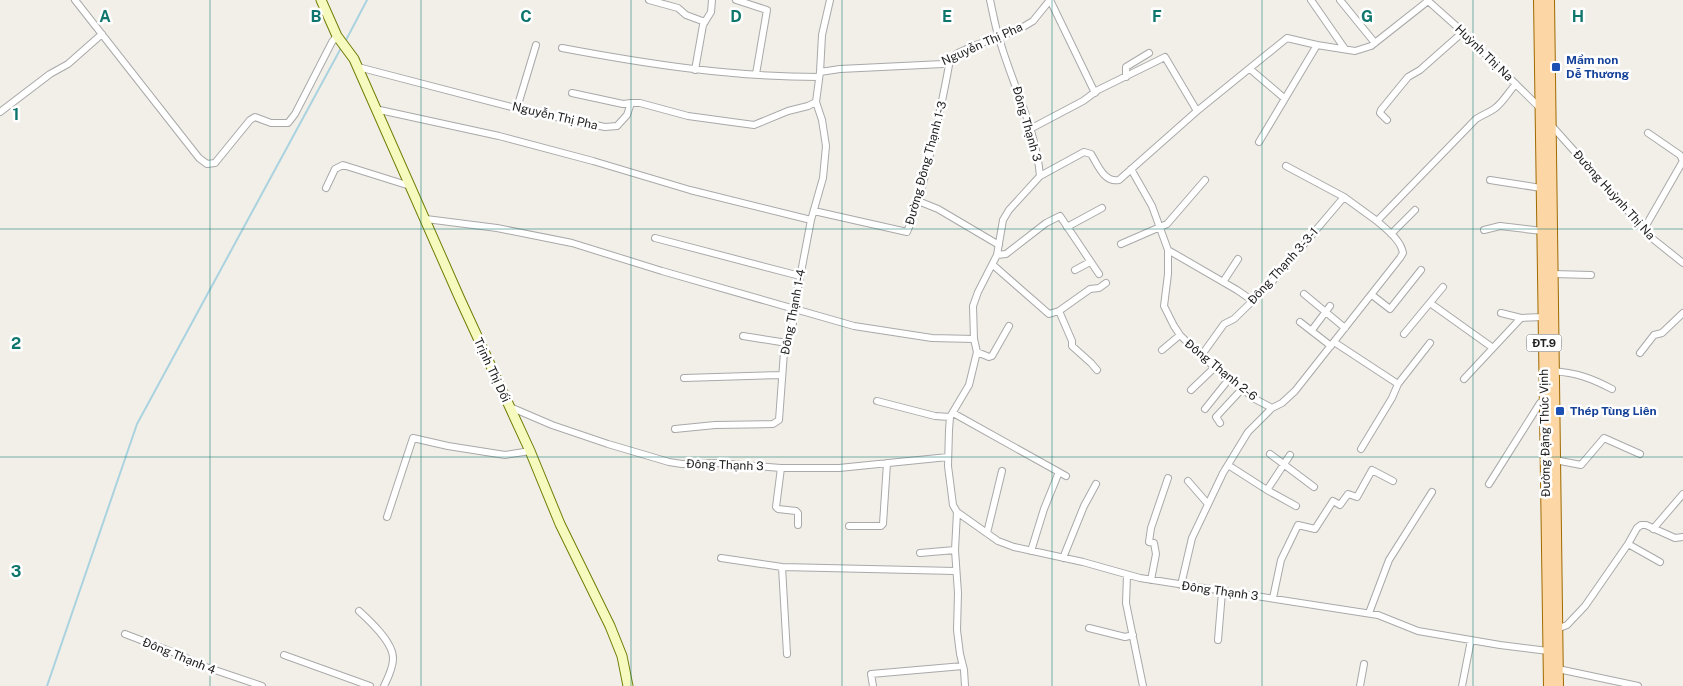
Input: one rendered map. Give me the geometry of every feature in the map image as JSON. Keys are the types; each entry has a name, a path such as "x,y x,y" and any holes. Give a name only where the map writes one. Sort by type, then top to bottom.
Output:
{"main road":[{"name":"Trịnh Thị Dối","path":"321,0 338,38 358,68 460,299 530,451 560,524 610,626 622,656 628,686"},
{"name":"Đường Đặng Thúc Vịnh","path":"1539,0 1544,402 1553,650 1558,669 1558,686"},
{"name":"Đường Đặng Thúc Vịnh","path":"1549,0 1554,460 1558,629 1553,650 1549,686"}],"street":[{"path":"75,0 199,158 207,164 215,164 250,120 255,118 271,123 288,123 332,42 338,38"},
{"path":"649,0 678,8 686,14 705,22"},
{"path":"695,70 703,25 710,12 712,0"},
{"path":"736,0 767,10 756,74"},
{"path":"572,93 623,104 640,103 688,116 754,125 788,111 808,106 816,102 822,35 830,0"},
{"path":"990,0 999,38"},
{"path":"1050,0 1095,92"},
{"name":"Nguyễn Thị Pha","path":"562,48 646,64 695,70 756,74 819,75 840,69 943,64 958,53 1018,30 1033,21 1050,0"},
{"path":"1311,0 1345,49"},
{"path":"1340,0 1375,43"},
{"path":"1040,176 1084,152 1091,154 1107,178 1113,181 1119,180 1197,111 1287,38 1355,51 1371,46 1427,1"},
{"name":"Huỳnh Thị Na","path":"1427,1 1463,32 1540,108"},
{"path":"1387,120 1380,114 1381,110 1396,90 1408,77 1420,70 1463,32"},
{"path":"0,112 50,74 68,64 102,34"},
{"name":"Đông Thạnh 3","path":"999,38 1030,129 1038,159 1040,176 1002,220 998,256 978,292 973,306 976,352 969,385 952,415 948,457 953,506 957,512 998,541 1127,575 1222,592 1369,613 1418,631 1471,640 1553,650"},
{"path":"516,108 536,45"},
{"path":"1259,142 1317,45"},
{"path":"1126,77 1126,67 1149,53"},
{"path":"1030,129 1083,101 1095,92 1165,57 1197,111"},
{"name":"Đường Đông Thạnh 1-3","path":"814,211 907,232 918,201 944,100 950,59"},
{"name":"Nguyễn Thị Pha","path":"358,68 577,123 604,128 617,126 627,115 631,103"},
{"path":"1250,69 1284,98"},
{"path":"1377,221 1476,119 1499,105 1516,84"},
{"name":"Đông Thạnh 1-4","path":"675,429 715,425 773,424 779,420 784,352 793,323 800,276 823,178 826,146 822,120 816,102"},
{"path":"375,109 499,136 593,160 690,190 812,220"},
{"name":"Đường Huỳnh Thị Na","path":"1550,124 1653,239 1683,262"},
{"path":"1644,229 1683,161 1680,155 1648,133"},
{"path":"326,188 335,169 343,165 410,186"},
{"path":"1181,585 1192,538 1228,465 1248,432 1272,408 1282,403 1295,391 1372,295 1400,258 1403,250 1391,234 1377,221 1344,197 1286,166"},
{"name":"Đông Thạnh 2-6","path":"1131,169 1152,206 1168,250 1168,274 1164,306 1180,335 1201,356 1229,379 1255,399 1272,408"},
{"path":"1121,244 1167,224 1205,180"},
{"path":"1490,180 1541,188"},
{"name":"Đông Thạnh 3-3-1","path":"1201,356 1224,324 1234,319 1253,301 1344,197"},
{"path":"918,201 938,209 999,245"},
{"path":"1067,227 1102,208"},
{"path":"1391,234 1416,210"},
{"path":"998,256 1006,254 1046,222 1060,216 1099,274"},
{"path":"426,219 497,228 572,243 854,326 932,338 974,339"},
{"path":"1484,230 1500,226 1542,231"},
{"path":"655,238 800,276"},
{"path":"1168,250 1253,301"},
{"path":"1223,282 1238,259"},
{"path":"1075,270 1090,262"},
{"path":"993,265 1049,314 1059,310 1090,289 1106,284"},
{"path":"1372,295 1390,309 1421,270"},
{"path":"1553,274 1592,275"},
{"path":"1404,334 1443,287"},
{"path":"1304,294 1328,309 1346,328"},
{"path":"1430,303 1493,348"},
{"path":"1312,330 1328,309"},
{"path":"1059,310 1072,346 1097,370"},
{"path":"1640,353 1654,335 1662,333 1683,312"},
{"path":"1501,313 1521,318 1543,317"},
{"path":"1464,379 1521,318"},
{"path":"1300,322 1398,384"},
{"path":"976,352 989,357 992,356 1009,326"},
{"path":"1162,350 1180,335"},
{"path":"743,336 787,343"},
{"path":"1361,449 1392,398 1398,384 1430,343"},
{"path":"1191,390 1215,367"},
{"path":"1553,371 1572,372 1591,378 1612,389"},
{"path":"684,378 782,375"},
{"path":"1205,409 1229,379"},
{"path":"1220,423 1216,417 1242,389"},
{"path":"877,401 935,416 952,415 1066,476"},
{"path":"1489,484 1540,402 1544,402"},
{"name":"Đông Thạnh 3","path":"510,407 562,428 669,462 682,464 716,462 781,468 839,468 948,457"},
{"path":"387,517 413,438 448,446 505,455 530,451"},
{"path":"1554,460 1581,465 1604,438 1640,454"},
{"path":"1270,454 1314,487"},
{"path":"1267,490 1290,455"},
{"path":"849,526 881,526 884,524 887,463"},
{"path":"1228,465 1296,506"},
{"path":"781,468 776,507 778,509 796,511 798,513 798,525"},
{"path":"1273,598 1281,560 1298,525 1315,529 1333,501 1340,505 1348,494 1357,497 1372,470 1393,481"},
{"path":"987,533 1002,471"},
{"path":"1031,551 1044,509 1059,472"},
{"path":"1152,580 1156,554 1154,543 1150,542 1151,528 1168,478"},
{"path":"1188,481 1208,504"},
{"path":"1062,558 1084,506 1096,484"},
{"path":"1369,613 1389,560 1432,492"},
{"path":"1653,529 1683,494"},
{"path":"957,512 955,550 958,593 957,630 965,686"},
{"path":"1558,629 1567,625 1585,606 1637,528 1641,525 1646,525 1675,538 1683,536"},
{"path":"1628,544 1660,562"},
{"path":"920,553 955,550"},
{"path":"722,558 782,567 955,571"},
{"path":"782,567 786,654"},
{"path":"1127,575 1126,602 1134,635 1142,686"},
{"path":"1218,640 1222,592"},
{"path":"359,611 375,626 392,653 391,670 384,686"},
{"path":"1089,628 1125,637 1134,635"},
{"name":"Đông Thạnh 4","path":"125,634 203,666 262,686"},
{"path":"1462,686 1471,640"},
{"path":"284,655 370,686"},
{"path":"1360,686 1364,664"},
{"path":"873,686 871,674 963,666"},
{"path":"1558,669 1638,686"}],"waterway":[{"path":"345,42 367,0"},
{"path":"47,686 137,424 341,48"}],"place":[{"name":"Mầm non Dễ Thương","path":"1556,67"},
{"name":"Thép Tùng Liên","path":"1560,411"}]}
